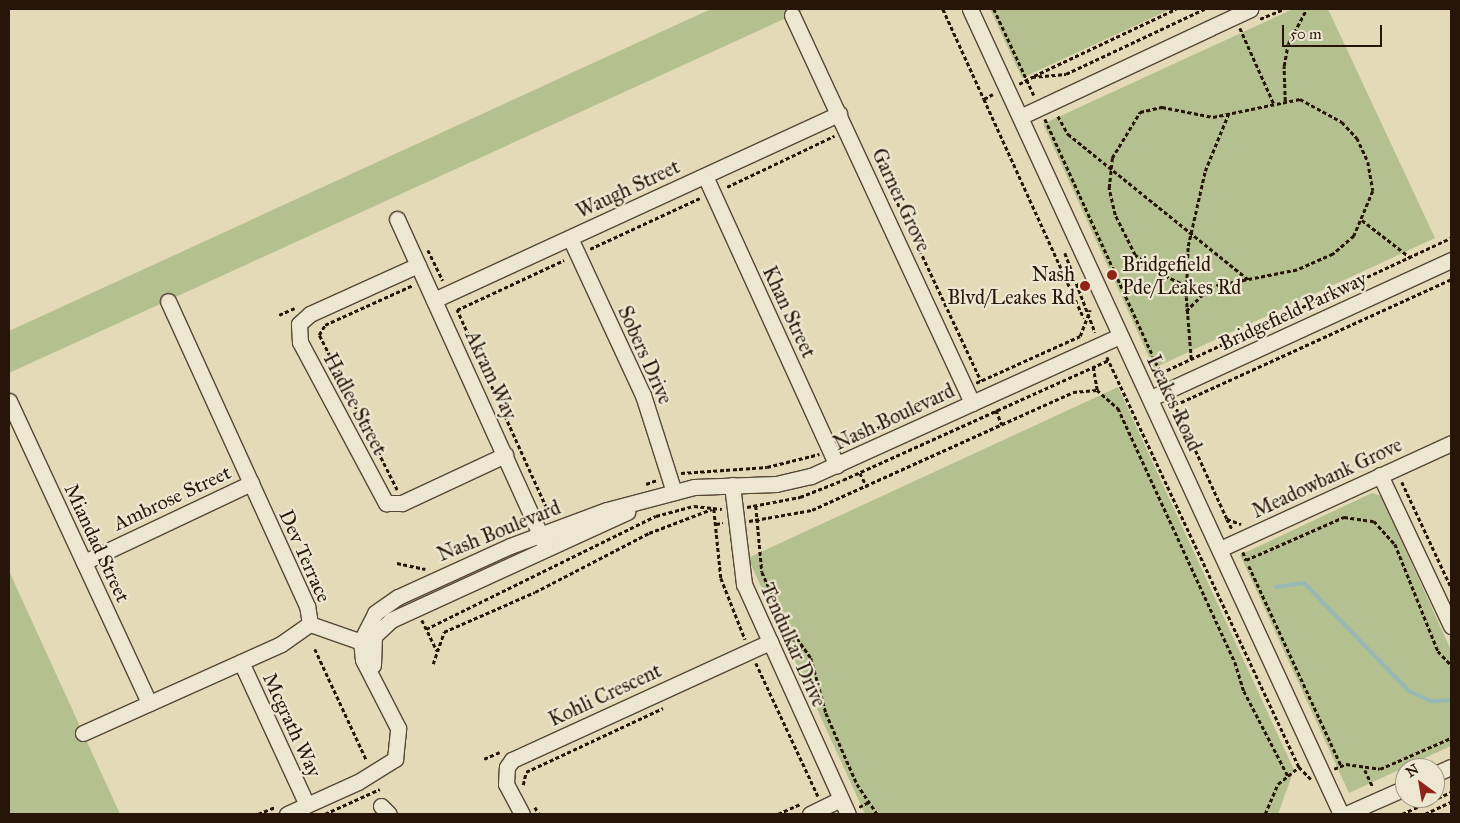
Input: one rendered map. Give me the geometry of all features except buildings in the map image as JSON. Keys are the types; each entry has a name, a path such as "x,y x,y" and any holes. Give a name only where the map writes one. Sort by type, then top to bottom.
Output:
{"street":[{"name":"Leakes Road","path":"970,9 1108,301 1120,336 1151,398 1341,814"},
{"path":"1022,116 1250,9"},
{"name":"Garner Grove","path":"792,15 972,403"},
{"name":"Waugh Street","path":"434,300 839,114"},
{"name":"Khan Street","path":"705,176 837,465"},
{"name":"Akram Way","path":"397,219 505,455 546,550"},
{"name":"Sobers Drive","path":"570,238 570,258 643,395 663,478 674,492"},
{"name":"Bridgefield Parkway","path":"1151,398 1451,260"},
{"name":"Hadlee Street","path":"418,265 310,314 299,324 300,342 386,503 402,503 505,455"},
{"name":"Dev Terrace","path":"83,733 294,637 310,624 307,606 168,301"},
{"name":"Nash Boulevard","path":"366,643 375,613 398,596 540,534 674,492 732,484 784,482 837,465 1120,336"},
{"name":"Miandad Street","path":"9,401 149,703"},
{"name":"Meadowbank Grove","path":"1220,550 1451,443"},
{"path":"1380,476 1451,626"},
{"name":"Ambrose Street","path":"84,562 251,483"},
{"name":"Tendulkar Drive","path":"732,484 744,584 848,814"},
{"name":"Nash Boulevard","path":"366,643 381,628 406,613 674,492"},
{"path":"287,814 305,800 395,758 398,728 380,689 363,660 366,643 310,624"},
{"name":"Kohli Crescent","path":"522,814 506,784 507,767 512,760 754,658 770,642"},
{"name":"Mcgrath Way","path":"241,662 305,800"},
{"path":"1346,814 1395,792"},
{"path":"817,811 841,800"}],"path":[{"path":"943,9 1084,318"},
{"path":"994,9 1246,560 1344,516 1374,521 1395,544 1438,650 1451,665"},
{"path":"1032,77 1176,9"},
{"path":"1286,101 1288,44 1307,9"},
{"path":"1240,28 1274,104"},
{"path":"984,99 993,94"},
{"path":"1300,99 1324,108 1358,138 1373,191 1354,236 1333,254 1297,270 1250,281 1210,287 1186,286 1158,273 1135,255 1116,215 1109,188 1111,170 1125,131 1140,112 1162,107 1185,114 1228,115 1274,104 1300,99"},
{"path":"1191,359 1186,311 1186,286 1191,234 1205,171 1228,115"},
{"path":"1058,116 1068,134 1250,281"},
{"path":"730,196 726,187 836,135"},
{"path":"895,197 1002,425"},
{"path":"457,310 700,198"},
{"path":"1362,220 1411,258"},
{"path":"1160,373 1451,238"},
{"path":"425,244 450,293 549,514"},
{"path":"568,270 570,258"},
{"path":"1175,405 1451,279"},
{"path":"398,493 319,335 325,325 413,285"},
{"path":"1186,311 1210,287"},
{"path":"1086,351 1080,336 1084,318 1090,309 1125,293"},
{"path":"639,486 663,478 722,467 767,467 830,450 1080,336"},
{"path":"1097,390 1098,378"},
{"path":"716,524 758,520 812,510 867,487 1073,392 1097,390 1118,408 1235,662 1244,691 1288,776"},
{"path":"841,436 847,442 867,487"},
{"path":"654,471 663,478"},
{"path":"1402,482 1451,587"},
{"path":"438,651 426,629 579,557 656,516 694,506 714,509"},
{"path":"756,506 762,572 782,617 811,658 826,713 857,784 877,814"},
{"path":"533,519 572,508"},
{"path":"714,509 721,578 817,811"},
{"path":"433,664 444,632 535,592 649,533 714,509"},
{"path":"1227,519 1243,525"},
{"path":"397,563 428,570"},
{"path":"1249,566 1341,765"},
{"path":"315,649 368,763 360,767"},
{"path":"748,668 754,658"},
{"path":"527,792 522,785 526,772 669,705"},
{"path":"1265,814 1278,784 1299,767 1307,780 1341,765 1380,769 1451,738"},
{"path":"325,814 380,790"},
{"path":"1402,814 1451,792"},
{"path":"258,814 305,800"},
{"path":"531,800 539,814"},
{"path":"1425,814 1451,802"}],"green space":[{"path":"711,9 806,9 9,373 9,331"},
{"path":"990,9 1171,9 1022,78"},
{"path":"1293,9 1328,9 1435,238 1154,368 1043,124"},
{"path":"1118,387 1294,770 1278,814 865,814 748,558"},
{"path":"1372,493 1381,496 1451,650 1451,746 1425,758 1395,758 1395,772 1349,793 1240,555"},
{"path":"9,571 120,814 9,814"}],"waterway":[{"path":"1276,587 1304,583 1409,691 1430,701 1451,700"}],"place":[{"name":"Bridgefield Pde/Leakes Rd","path":"1112,275"},
{"name":"Nash Blvd/Leakes Rd","path":"1085,286"}]}
